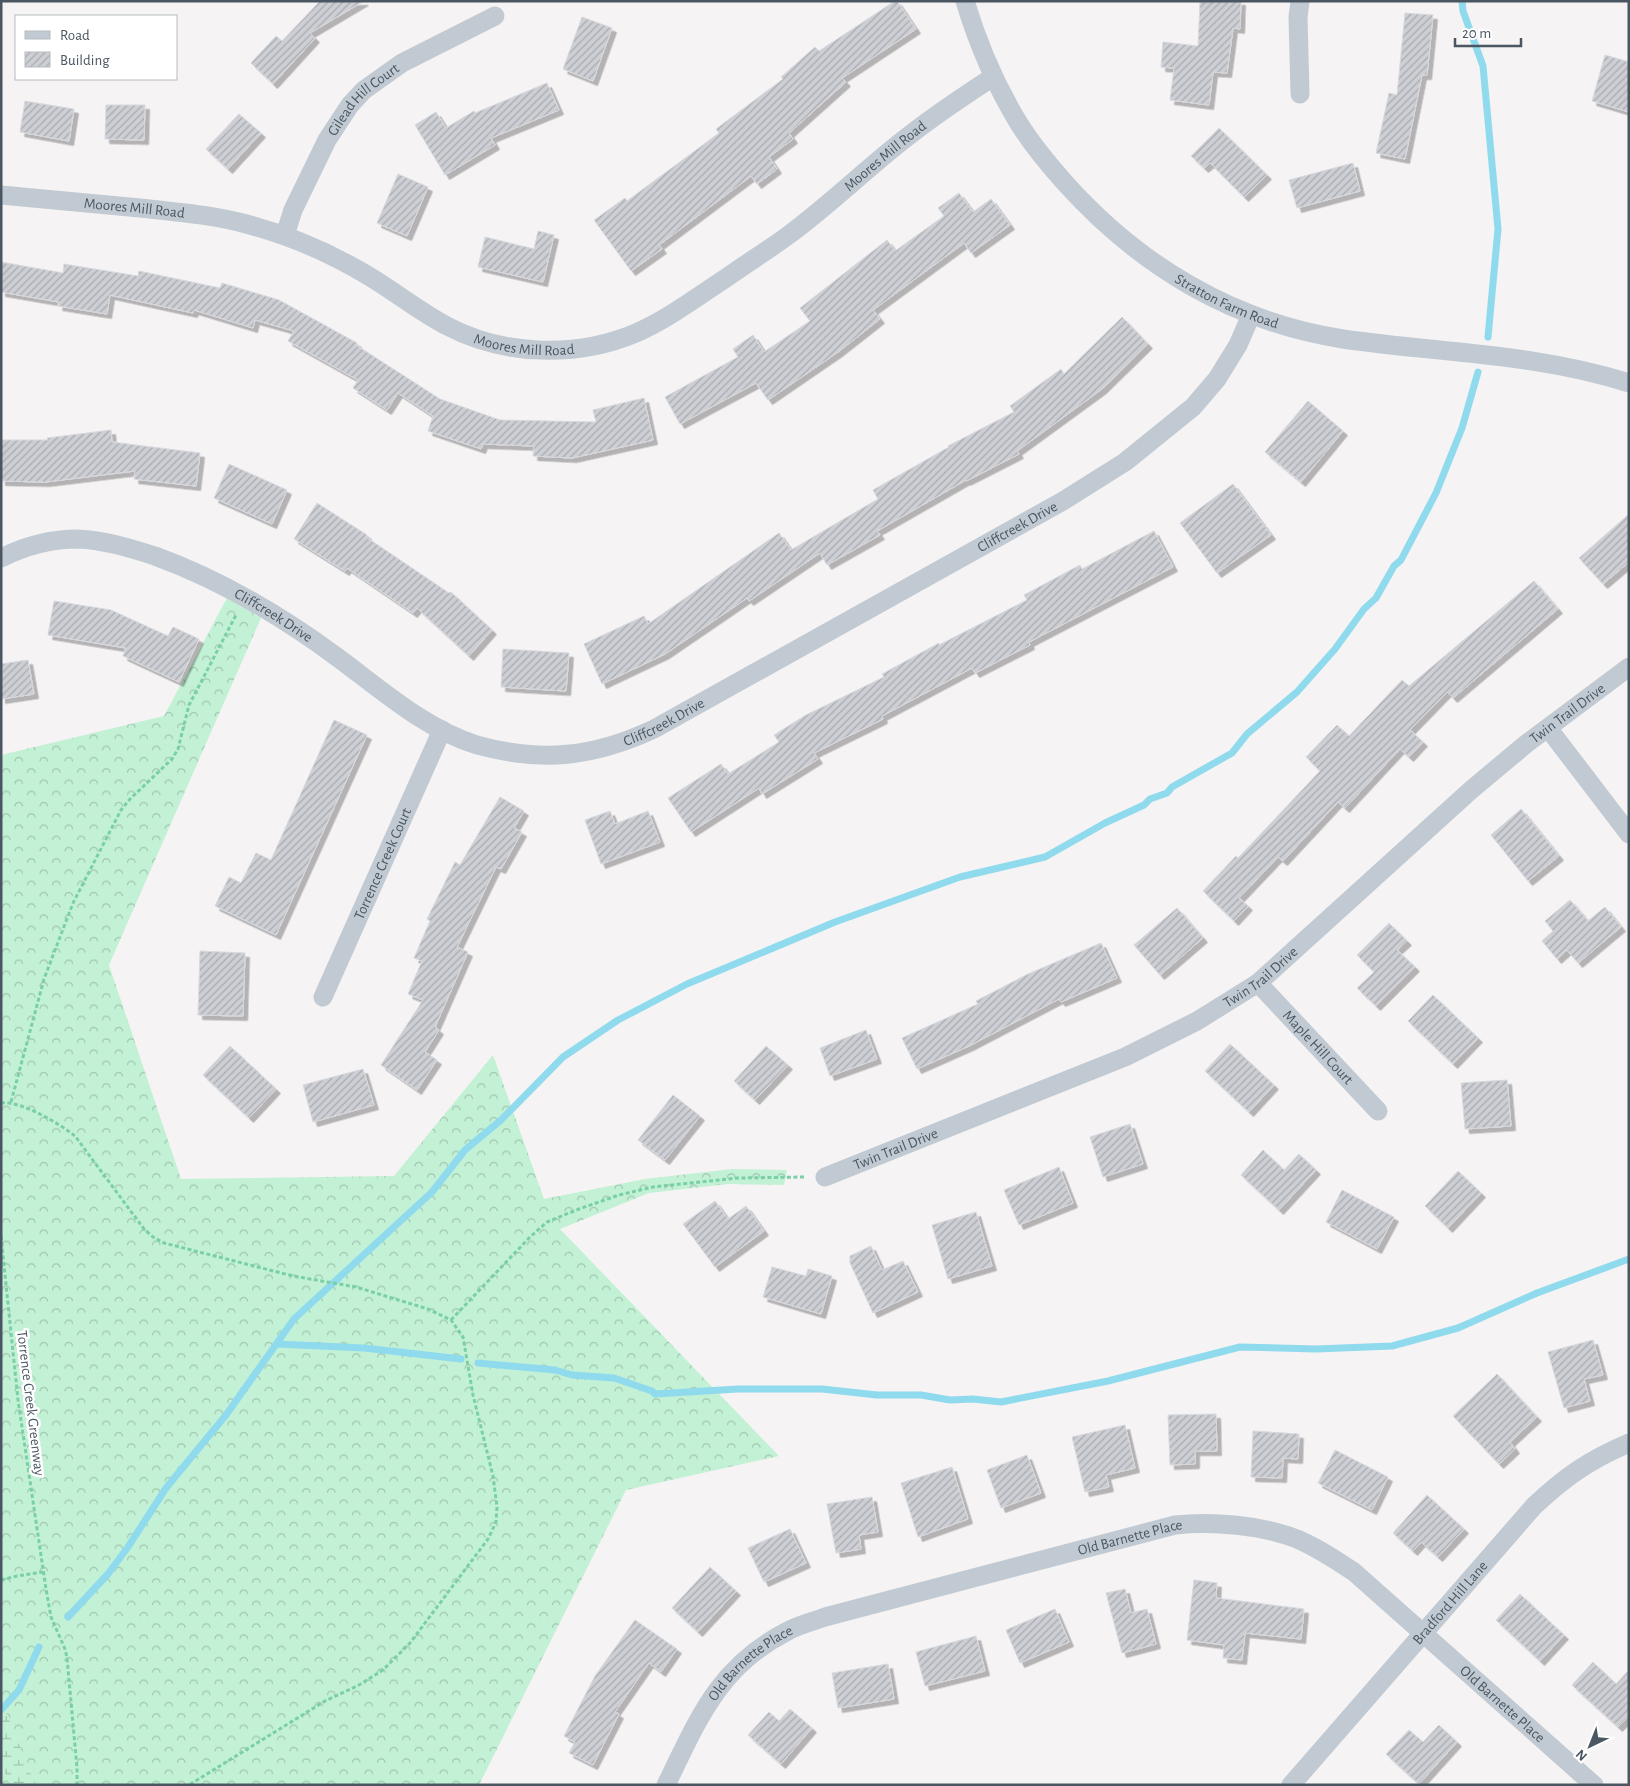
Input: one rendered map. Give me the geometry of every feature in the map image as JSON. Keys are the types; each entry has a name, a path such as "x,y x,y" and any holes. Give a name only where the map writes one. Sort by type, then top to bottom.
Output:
{"street":[{"name":"Stratton Farm Road","path":"965,1 977,40 993,77 1018,123 1043,158 1082,202 1119,237 1171,275 1213,299 1251,315 1296,329 1342,338 1533,360 1598,373 1629,383"},
{"path":"1300,1 1298,17 1300,94"},
{"name":"Gilead Hill Court","path":"286,235 294,210 327,140 350,105 364,90 402,63 495,16"},
{"name":"Moores Mill Road","path":"1,195 204,215 247,224 286,235 329,254 369,276 440,321 467,335 504,346 523,349 544,350 587,346 619,339 665,319 789,235 836,198 901,141 993,77"},
{"name":"Cliffcreek Drive","path":"1,558 38,543 76,539 135,550 183,566 245,597 310,637 403,705 442,730 477,745 535,756 585,753 630,740 654,728 1064,501 1126,462 1193,407 1217,380 1238,345 1251,315"},
{"name":"Twin Trail Drive","path":"825,1177 1125,1057 1197,1021 1258,983 1471,790 1629,666"},
{"path":"1548,728 1629,834"},
{"name":"Torrence Creek Court","path":"323,997 442,730"},
{"name":"Maple Hill Court","path":"1258,983 1378,1111"},
{"name":"Bradford Hill Lane","path":"1291,1785 1534,1506 1553,1488 1589,1462 1629,1443"},
{"name":"Old Barnette Place","path":"666,1785 702,1712 728,1676 758,1649 787,1631 825,1617 1175,1525 1199,1522 1248,1526 1295,1538 1317,1548 1354,1572 1594,1785"}],"path":[{"path":"11,1102 44,978 73,903 122,810 130,799 172,759 178,749 189,705 245,597"},
{"path":"1,1103 11,1102 59,1125 75,1136 144,1229 164,1243 293,1276 356,1287 428,1309 451,1320 463,1337 473,1395 493,1476 497,1508 496,1522 488,1539 398,1657 375,1675 325,1701 255,1746 189,1785"},
{"path":"451,1320 530,1237 548,1222 579,1209 619,1195 653,1187 738,1178 825,1177"},
{"name":"Torrence Creek Greenway","path":"1,1236 18,1400 43,1572 51,1617 65,1649 77,1785"},
{"path":"1,1580 43,1572"}],"green space":[{"path":"227,598 261,618 109,965 181,1179 394,1176 493,1055 544,1199 645,1179 732,1169 787,1170 784,1185 728,1184 649,1193 560,1229 779,1456 626,1490 479,1785 1,1785 1,755 164,716"},
{"path":"1,1699 35,1785 10,1785 1,1763"}],"building":[{"path":"320,1 364,1 310,33 315,38 273,84 251,63 276,36 282,41"},
{"path":"897,1 916,29 842,78 846,82 789,133 793,139 769,157 777,169 757,184 751,176 659,245 662,249 631,271 594,220 625,198 627,201 719,133 716,129 783,79 781,77 815,47 819,51"},
{"path":"1200,1 1241,1 1240,29 1233,28 1227,73 1213,72 1209,105 1170,100 1174,68 1161,67 1163,42 1198,46"},
{"path":"1405,13 1433,15 1427,75 1422,75 1405,159 1376,153 1389,93 1397,95"},
{"path":"582,17 612,28 593,81 563,69"},
{"path":"1605,55 1629,62 1629,112 1592,101"},
{"path":"547,83 559,110 491,138 495,145 445,175 415,125 436,112 446,128 474,111 475,113"},
{"path":"25,101 74,109 69,141 20,132"},
{"path":"106,105 145,105 144,140 105,139"},
{"path":"239,114 261,133 228,169 206,149"},
{"path":"1219,128 1267,175 1244,197 1210,163 1204,168 1191,156"},
{"path":"1353,163 1360,191 1297,208 1289,180"},
{"path":"398,174 428,187 407,236 377,223"},
{"path":"959,193 973,212 991,199 1010,225 971,253 964,243 873,310 880,319 838,352 768,400 756,383 680,424 665,397 738,357 733,349 753,335 764,352 810,321 800,308 887,240 895,251 944,216 938,208"},
{"path":"538,231 554,235 543,282 478,267 485,237 534,249"},
{"path":"1,262 63,273 64,264 138,276 139,271 220,288 222,283 279,300 357,343 356,345 440,399 500,420 596,422 593,410 644,398 653,440 572,458 533,456 534,446 483,444 481,449 428,431 433,416 398,393 387,410 353,388 358,380 288,341 294,331 255,320 253,328 194,310 193,313 110,295 107,314 58,306 59,302 1,292"},
{"path":"1122,317 1148,344 1102,389 1017,451 1019,454 966,480 877,531 880,535 827,565 820,553 749,601 747,598 665,654 602,684 584,644 644,616 648,624 779,533 791,550 878,499 873,490 948,446 1014,412 1010,406 1061,369 1064,374"},
{"path":"1308,401 1343,431 1301,482 1265,452"},
{"path":"111,430 112,442 200,453 196,486 134,479 135,471 45,482 1,481 1,440 48,440 47,438"},
{"path":"229,464 287,490 272,524 214,498"},
{"path":"1233,484 1271,535 1217,573 1180,523"},
{"path":"317,503 367,535 366,537 449,593 451,592 492,630 469,656 417,608 413,613 347,568 345,571 294,539"},
{"path":"1629,514 1629,562 1603,584 1579,558"},
{"path":"1154,531 1173,567 1029,642 1030,645 975,673 972,668 882,716 883,719 814,753 818,759 762,794 759,788 691,832 668,798 721,764 728,774 779,742 774,735 806,715 884,677 882,674 939,643 939,645 1027,600 1024,595 1080,565 1082,569"},
{"path":"1534,581 1558,609 1453,698 1447,692 1410,730 1423,742 1409,757 1400,749 1345,808 1338,802 1283,861 1278,857 1239,898 1248,906 1234,921 1203,891 1236,856 1238,858 1320,771 1306,757 1337,725 1349,736 1402,680 1409,686"},
{"path":"54,601 111,610 168,636 173,627 199,639 179,682 123,656 126,648 48,635"},
{"path":"503,649 569,653 566,691 501,687"},
{"path":"28,660 34,694 1,699 1,664"},
{"path":"334,720 367,735 276,935 215,906 229,877 241,883 256,853 271,860"},
{"path":"500,797 524,811 514,828 522,832 501,869 496,867 457,947 468,952 435,1027 439,1030 425,1052 437,1060 417,1090 381,1065 423,1000 408,994 422,961 414,958 430,921 427,919 455,862 460,865"},
{"path":"1521,809 1559,856 1528,881 1491,835"},
{"path":"610,811 615,824 648,811 660,842 601,864 585,820"},
{"path":"1570,900 1588,921 1605,907 1621,927 1578,963 1567,950 1557,959 1542,941 1553,931 1545,921"},
{"path":"1177,908 1203,938 1160,975 1134,945"},
{"path":"1389,923 1407,941 1397,950 1415,967 1376,1006 1357,988 1374,972 1357,955"},
{"path":"1101,943 1117,978 1061,1002 1059,999 969,1046 917,1069 902,1038 978,1004 976,1001 1028,974"},
{"path":"200,951 245,953 243,1016 198,1015"},
{"path":"1433,995 1478,1038 1453,1064 1408,1021"},
{"path":"866,1030 877,1059 830,1076 820,1048"},
{"path":"1230,1044 1274,1085 1249,1112 1205,1071"},
{"path":"230,1046 276,1089 249,1118 203,1075"},
{"path":"766,1046 788,1065 755,1100 734,1081"},
{"path":"363,1069 374,1105 313,1122 303,1085"},
{"path":"1507,1080 1511,1126 1465,1129 1461,1083"},
{"path":"673,1095 700,1116 665,1160 638,1140"},
{"path":"1130,1124 1143,1164 1103,1177 1090,1137"},
{"path":"1263,1150 1284,1170 1299,1154 1316,1170 1279,1210 1241,1175"},
{"path":"1059,1167 1073,1203 1019,1225 1004,1190"},
{"path":"1458,1171 1481,1193 1448,1228 1425,1206"},
{"path":"1342,1190 1394,1217 1377,1249 1326,1222"},
{"path":"715,1201 728,1219 746,1206 764,1231 715,1267 683,1224"},
{"path":"976,1212 992,1266 948,1279 932,1225"},
{"path":"871,1246 882,1270 903,1261 918,1292 873,1313 850,1263 850,1256"},
{"path":"772,1267 806,1276 808,1269 832,1276 821,1314 763,1297"},
{"path":"1593,1340 1603,1375 1584,1379 1590,1401 1564,1408 1548,1352"},
{"path":"1497,1374 1537,1417 1510,1442 1515,1449 1499,1464 1453,1416"},
{"path":"1216,1414 1217,1451 1195,1451 1195,1464 1170,1465 1168,1415"},
{"path":"1125,1425 1135,1468 1106,1475 1109,1487 1085,1492 1072,1437"},
{"path":"1253,1431 1299,1434 1298,1459 1283,1458 1282,1478 1251,1477"},
{"path":"1335,1450 1388,1477 1372,1510 1318,1483"},
{"path":"1027,1455 1041,1493 1001,1508 987,1470"},
{"path":"952,1467 968,1519 918,1537 901,1483"},
{"path":"1427,1495 1464,1529 1438,1557 1421,1542 1413,1551 1393,1533"},
{"path":"872,1497 878,1532 859,1535 861,1549 836,1553 827,1504"},
{"path":"790,1529 806,1563 764,1582 748,1548"},
{"path":"710,1567 736,1591 698,1632 672,1608"},
{"path":"1194,1580 1217,1583 1216,1598 1304,1609 1301,1639 1245,1633 1242,1660 1223,1658 1224,1645 1187,1640"},
{"path":"1125,1589 1131,1613 1147,1609 1156,1644 1122,1653 1106,1593"},
{"path":"1520,1594 1564,1635 1540,1661 1496,1620"},
{"path":"1055,1609 1069,1642 1020,1663 1006,1630"},
{"path":"635,1620 677,1649 661,1672 649,1663 615,1712 619,1714 593,1765 569,1753 575,1742 564,1736 595,1676"},
{"path":"976,1636 985,1671 925,1686 916,1652"},
{"path":"1593,1662 1616,1684 1629,1670 1629,1716 1618,1727 1572,1685"},
{"path":"888,1664 894,1699 838,1708 832,1673"},
{"path":"790,1709 812,1728 781,1764 748,1735 769,1712 779,1721"},
{"path":"1439,1725 1457,1742 1419,1784 1386,1754 1409,1730 1423,1742"}],"waterway":[{"path":"1462,1 1463,11 1483,66 1498,229 1488,337"},
{"path":"68,1617 108,1574 166,1488 226,1415 294,1319 432,1192 465,1150 501,1120 563,1057 618,1020 687,984 835,922 960,877 1045,857 1105,823 1144,805 1150,799 1167,793 1172,787 1232,753 1247,734 1297,692 1335,649 1364,609 1376,598 1394,566 1401,560 1436,493 1462,428 1478,372"},
{"path":"478,1363 555,1370 572,1375 614,1378 652,1391 655,1394 738,1389 822,1389 877,1395 921,1395 950,1400 973,1399 1001,1402 1108,1381 1240,1347 1316,1349 1392,1346 1458,1328 1537,1293 1629,1259"},
{"path":"277,1344 364,1348 461,1359"},
{"path":"1,1710 19,1690 39,1647"}]}
